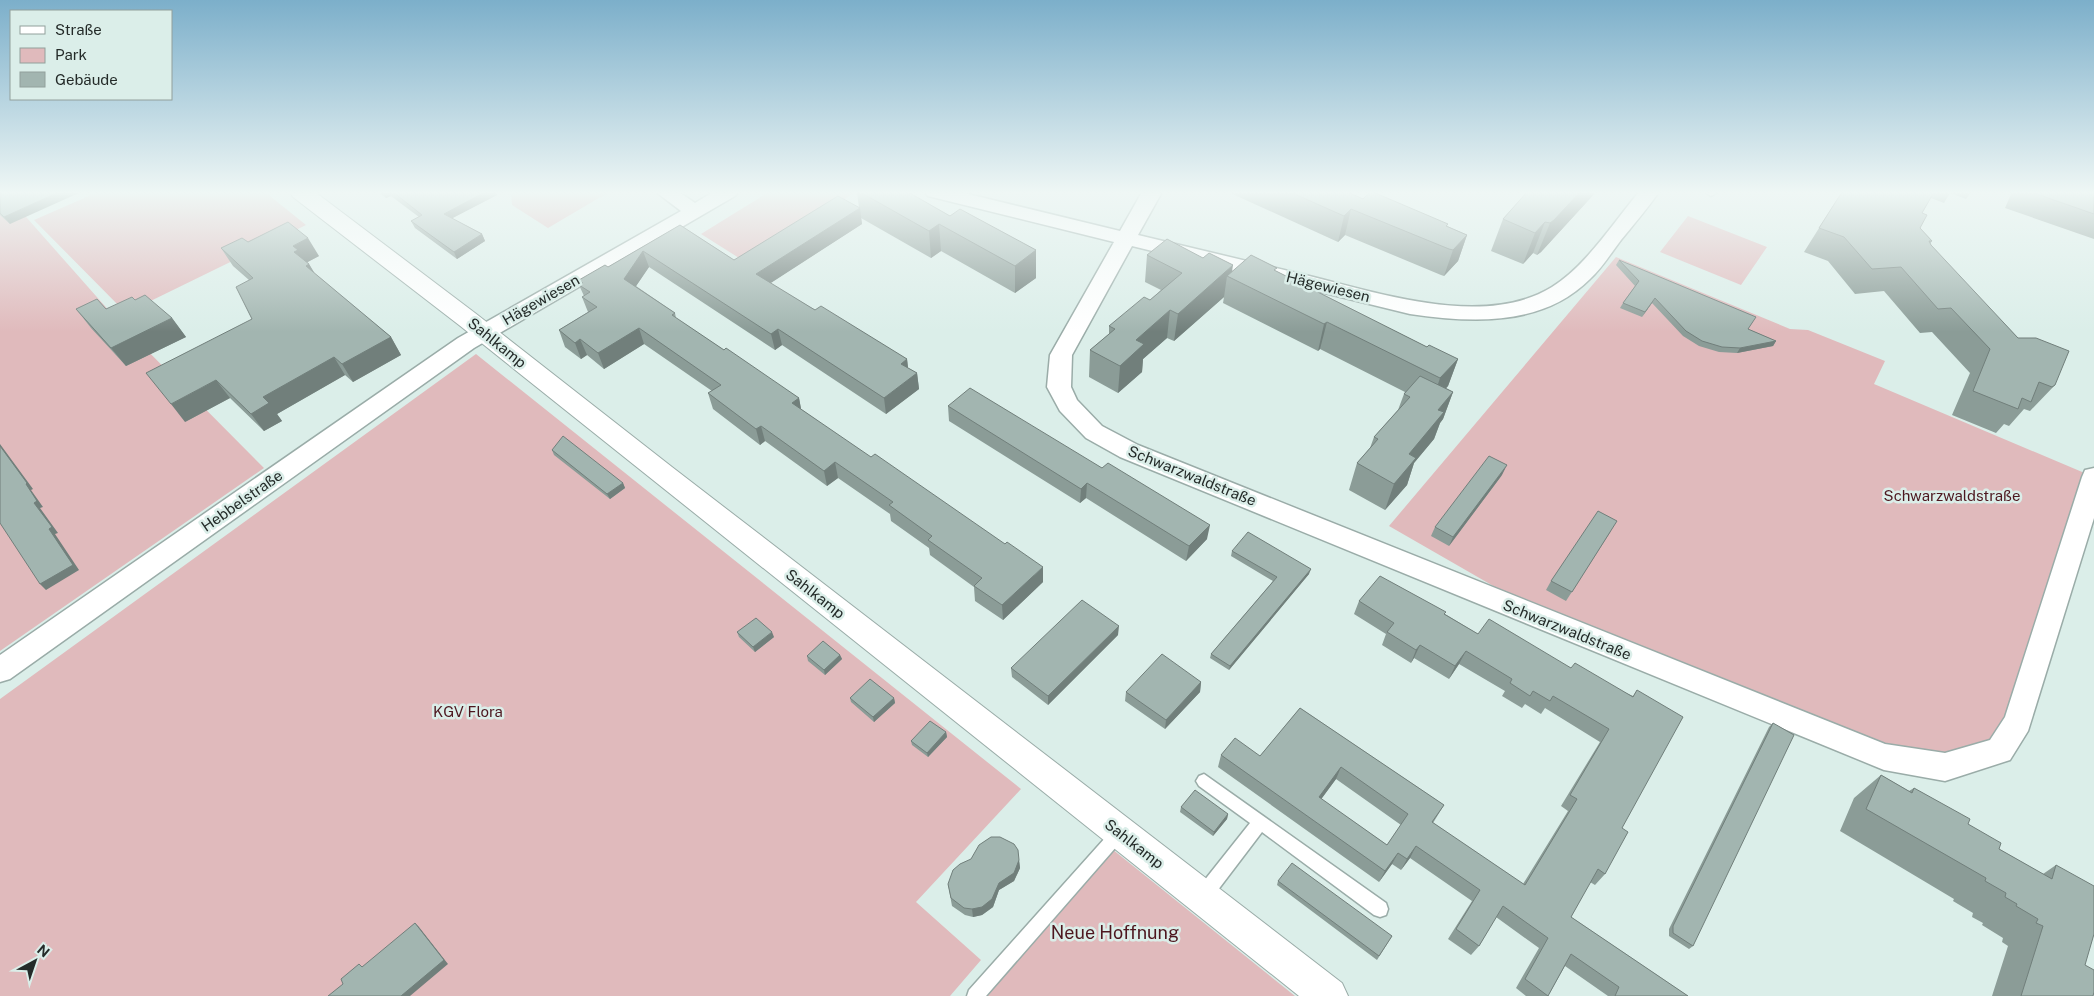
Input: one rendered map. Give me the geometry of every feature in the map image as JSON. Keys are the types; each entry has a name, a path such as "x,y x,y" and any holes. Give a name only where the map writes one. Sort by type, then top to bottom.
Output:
{"street":[{"name":"Sahlkamp","path":"361,238 1329,996"},
{"name":"Hägewiesen","path":"484,333 647,238"},
{"name":"Schwarzwaldstraße","path":"1125,238 1061,355 1059,387 1068,405 1094,432 1129,451 1816,732 1884,757 1945,767 2000,751 2018,722 2094,477"},
{"name":"Hägewiesen","path":"1132,238 1410,308 1449,313 1482,313 1516,310 1539,304 1556,295 1580,277 1611,238"},
{"name":"Hebbelstraße","path":"0,670 466,343 484,333"}],"lane":[{"path":"1204,781 1380,909"},
{"path":"1202,897 1260,822"},
{"path":"975,996 1119,832"}],"green space":[{"path":"0,238 45,238 119,322 264,468 0,651"},
{"path":"52,238 278,238 126,313"},
{"path":"708,238 784,238 747,263"},
{"path":"1671,238 1745,238 1767,247 1741,285 1660,252"},
{"path":"1616,257 1790,329 1808,330 1885,361 1874,384 2094,477 2000,751 1945,767 1575,633 1389,526"},
{"name":"KGV Flora","path":"476,354 1021,789 916,902 981,960 950,996 0,996 0,699"},
{"name":"Neue Hoffnung","path":"1107,845 1295,996 975,996"}],"building":[{"path":"241,238 248,242 255,238 307,238 293,246 298,250 294,252 309,264 306,266 391,337 342,364 334,357 263,397 269,403 251,414 216,380 171,404 146,373 252,319 236,287 253,278 221,248"},
{"path":"435,238 475,238 454,252"},
{"path":"657,238 701,238 734,260 769,238 812,238 756,274 815,310 821,306 907,359 901,364 917,373 884,398 778,329 771,334 643,251 624,279 675,313 672,315 724,350 726,348 799,398 792,403 871,457 875,454 1005,544 1007,542 1043,567 1002,605 974,586 982,578 928,540 932,536 889,505 893,502 835,462 824,471 761,426 756,429 708,393 721,385 639,328 598,353 580,339 575,343 559,330 597,307 582,297 590,292 579,285 583,283 579,280 605,265 608,267"},
{"path":"965,238 1015,238 1036,250 1015,266"},
{"path":"1423,238 1464,238 1453,250"},
{"path":"1845,238 1930,238 1932,241 1929,241 1931,245 2018,338 2036,338 2069,351 2055,385 2052,387 2039,382 2031,402 2022,398 2018,409 1973,391 1990,349 1951,308 1938,309 1901,267 1872,269"},
{"path":"1167,239 1203,258 1209,253 1233,265 1178,314 1170,310 1136,340 1144,344 1120,366 1090,350 1115,329 1109,326 1144,297 1150,300 1182,273 1147,255"},
{"path":"1251,255 1277,268 1274,270 1427,347 1429,345 1458,359 1440,378 1327,322 1324,324 1227,276"},
{"path":"1619,260 1756,317 1748,329 1776,341 1740,348 1722,347 1702,341 1686,331 1655,298 1645,312 1623,303 1639,281"},
{"path":"145,295 172,318 111,348 76,309 97,299 106,309 132,297 135,300"},
{"path":"1420,376 1453,392 1438,410 1444,412 1409,454 1416,458 1394,484 1357,463 1378,439 1374,437 1410,397 1404,394"},
{"path":"970,388 1102,468 1108,463 1210,525 1189,546 1087,483 1081,489 948,406"},
{"path":"563,436 623,483 607,494 552,450"},
{"path":"0,446 27,483 37,501 34,503 52,527 49,529 73,565 40,584 0,523"},
{"path":"1489,456 1507,465 1453,537 1435,527"},
{"path":"1598,511 1617,521 1572,592 1551,581"},
{"path":"1248,532 1311,569 1230,666 1211,654 1277,577 1232,551"},
{"path":"1380,576 1446,612 1444,614 1478,634 1489,619 1571,668 1575,663 1633,697 1637,690 1683,717 1622,828 1628,832 1605,874 1598,869 1571,917 1688,996 1615,996 1619,987 1571,954 1548,996 1525,979 1548,938 1503,906 1479,946 1456,929 1480,890 1416,846 1407,859 1398,853 1385,871 1221,755 1235,738 1260,756 1300,708 1444,805 1432,822 1525,885 1577,799 1570,795 1609,729 1553,696 1550,701 1533,691 1530,696 1510,683 1512,679 1466,651 1455,666 1420,645 1416,650 1387,632 1394,623 1359,601","holes":["1341,767 1408,814 1387,845 1319,797"]},
{"path":"1082,600 1119,626 1048,696 1011,668"},
{"path":"756,618 772,632 753,647 737,632"},
{"path":"823,641 840,655 824,670 807,656"},
{"path":"1162,654 1201,682 1166,720 1126,692"},
{"path":"870,679 894,698 873,717 850,698"},
{"path":"930,721 946,732 927,753 911,741"},
{"path":"1773,723 1794,735 1693,946 1673,933 1673,926"},
{"path":"1881,775 1912,793 1914,788 1970,819 1968,824 2001,843 1999,849 2052,879 2056,865 2094,886 2094,934 2085,965 2094,970 2093,996 2021,996 2043,926 2036,923 2038,919 2005,897 2006,893 1985,881 1986,878 1866,809"},
{"path":"1195,790 1228,814 1214,832 1181,807"},
{"path":"991,837 1000,837 1014,844 1018,850 1019,860 1014,873 999,883 992,899 982,907 964,908 951,898 948,884 953,870 971,859 979,845"},
{"path":"1292,863 1392,936 1379,956 1278,881"},
{"path":"415,923 444,960 401,996 328,996 343,984 341,979 359,964 362,967"}]}
